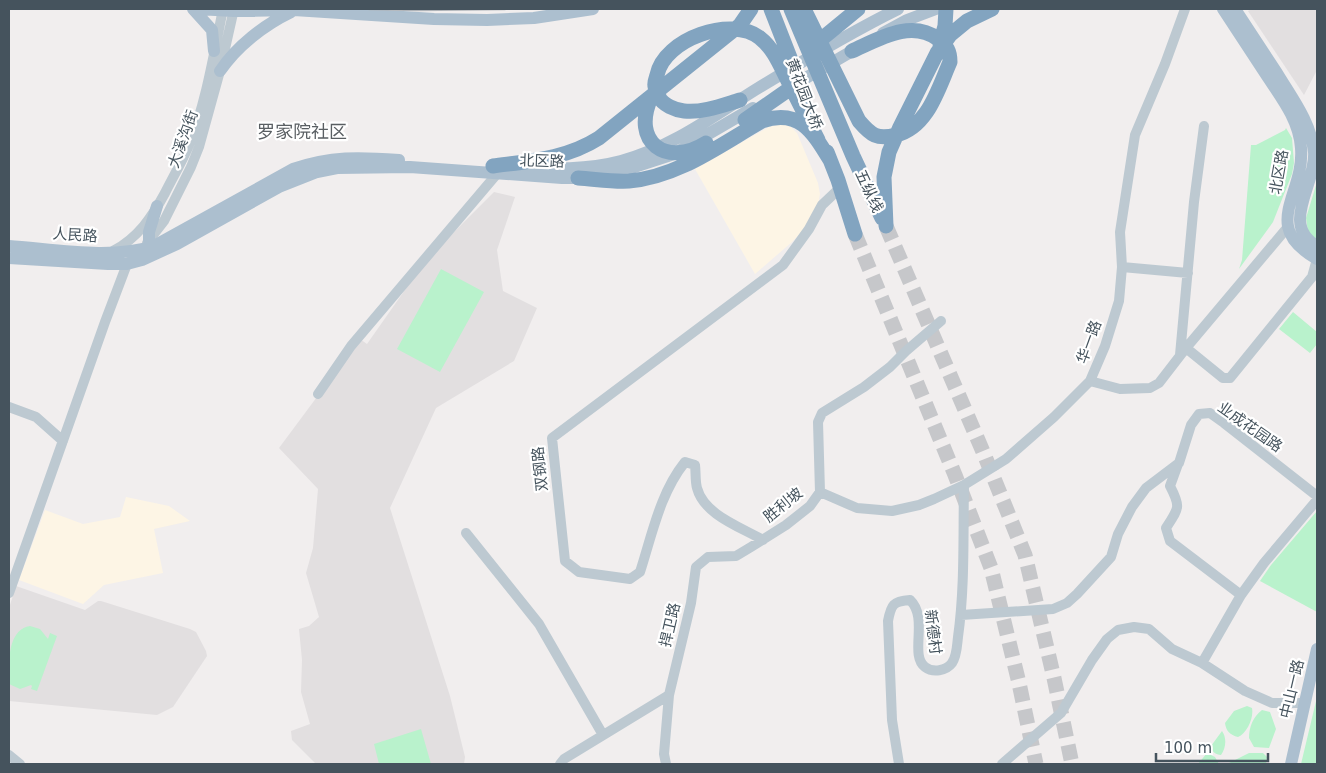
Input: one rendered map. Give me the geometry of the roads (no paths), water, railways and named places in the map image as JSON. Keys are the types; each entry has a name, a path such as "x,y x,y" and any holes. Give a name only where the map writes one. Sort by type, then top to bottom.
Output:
{"highway":[{"path":"494,170 558,156 586,146 599,138 740,25 751,9"},
{"name":"黄花园大桥","path":"771,9 839,183"},
{"name":"黄花园大桥","path":"791,9 853,156"},
{"path":"804,9 859,121 870,133 884,138 905,133 918,124 927,112 950,62 950,53 946,46 925,32 902,31 885,36 852,51"},
{"path":"777,77 858,9"},
{"path":"937,53 945,26 946,9"},
{"path":"937,53 950,35 967,20 990,10"},
{"path":"740,100 707,109 684,111 670,107 660,100 654,86 658,69 665,57 686,41 705,33 734,28 750,30 762,39 774,54 830,160"},
{"name":"五纵线","path":"853,156 886,226 884,176 889,152 937,53"},
{"path":"651,96 644,114 645,129 648,137 659,148 674,154 682,154 697,149 762,110 809,76"},
{"path":"578,178 612,181 643,179 659,175 692,162 762,120 773,117 784,116 803,124 818,140"},
{"name":"五纵线","path":"839,183 855,234"}],"main road":[{"path":"193,9 212,30 214,51"},
{"path":"197,9 294,10 434,20 534,18 593,9"},
{"name":"北区路","path":"128,264 142,260 177,244 279,187 317,172 337,168 410,167 494,170 564,169 619,162 664,145 777,77 898,9"},
{"name":"北区路","path":"139,251 274,178 315,162 359,157 494,170 546,178 578,178 625,170 674,154 892,28 936,9"},
{"name":"北区路","path":"1223,9 1295,121 1301,148 1301,162 1287,213 1287,228"},
{"name":"北区路","path":"1235,9 1304,116 1312,136 1313,170 1301,209 1300,220 1301,230 1308,240 1317,246"},
{"path":"220,71 246,43 272,23 294,10"},
{"path":"157,206 150,225 151,243 160,248 177,244"},
{"path":"1287,228 1294,240 1304,251 1317,259"},
{"name":"人民路","path":"9,246 108,254 139,251"},
{"name":"人民路","path":"9,258 128,264"},
{"name":"中山一路","path":"1291,764 1317,649"},
{"name":"中山一路","path":"1300,764 1317,682"}],"street":[{"name":"华一路","path":"820,492 857,508 892,511 919,505 964,485 1006,459 1066,406 1090,381 1105,346 1119,300 1122,267 1120,232 1135,135 1165,64 1185,9"},
{"name":"大溪沟街","path":"108,254 124,246 135,237 157,206 190,143 214,51 228,10"},
{"name":"大溪沟街","path":"151,243 191,167 199,147 220,71 228,10"},
{"path":"1183,352 1194,202 1204,126"},
{"path":"318,394 351,346 494,170"},
{"name":"双钢路","path":"763,540 710,510 703,502 697,488 695,465 685,462 677,472 663,500 640,572 630,579 579,572 565,561 552,438 783,265 809,229 822,205 839,183"},
{"path":"1090,381 1120,389 1150,388 1159,383 1287,228"},
{"path":"9,593 128,264 139,251"},
{"path":"1183,352 1223,378 1230,378 1312,277 1317,259"},
{"path":"1122,267 1188,273"},
{"path":"820,492 818,422 822,413 864,387 890,367 941,321"},
{"path":"9,407 36,417 63,441"},
{"name":"业成花园路","path":"1241,595 1170,541 1166,528 1177,511 1178,502 1170,486 1191,425 1199,414 1210,413 1317,496"},
{"path":"961,615 1053,609 1067,602 1111,557 1118,534 1132,507 1146,488 1179,463"},
{"name":"新德村","path":"900,764 892,720 888,620 891,607 900,600 910,600 916,606 918,615 919,658 924,666 931,671 942,671 952,664 956,652 961,615 964,485"},
{"name":"胜利坡","path":"763,540 810,506 820,492"},
{"path":"1202,663 1241,595 1264,563 1317,500"},
{"path":"466,533 539,624 603,735"},
{"name":"捍卫路","path":"666,764 664,754 669,695 691,603 696,567 708,557 736,556 763,540"},
{"path":"1002,764 1061,713 1097,653 1107,639 1118,630 1134,627 1149,629 1172,649 1202,663 1245,690 1272,703 1305,703"},
{"path":"560,764 564,759 669,695"},
{"path":"9,755 20,764"}],"tunnel":[{"path":"886,226 984,454 1025,555 1072,764"},
{"path":"855,234 955,475 991,568 1019,683 1036,764"}],"railway":[{"path":"369,9 505,9"}],"district":[{"name":"罗家院社区","path":"302,132"}]}
